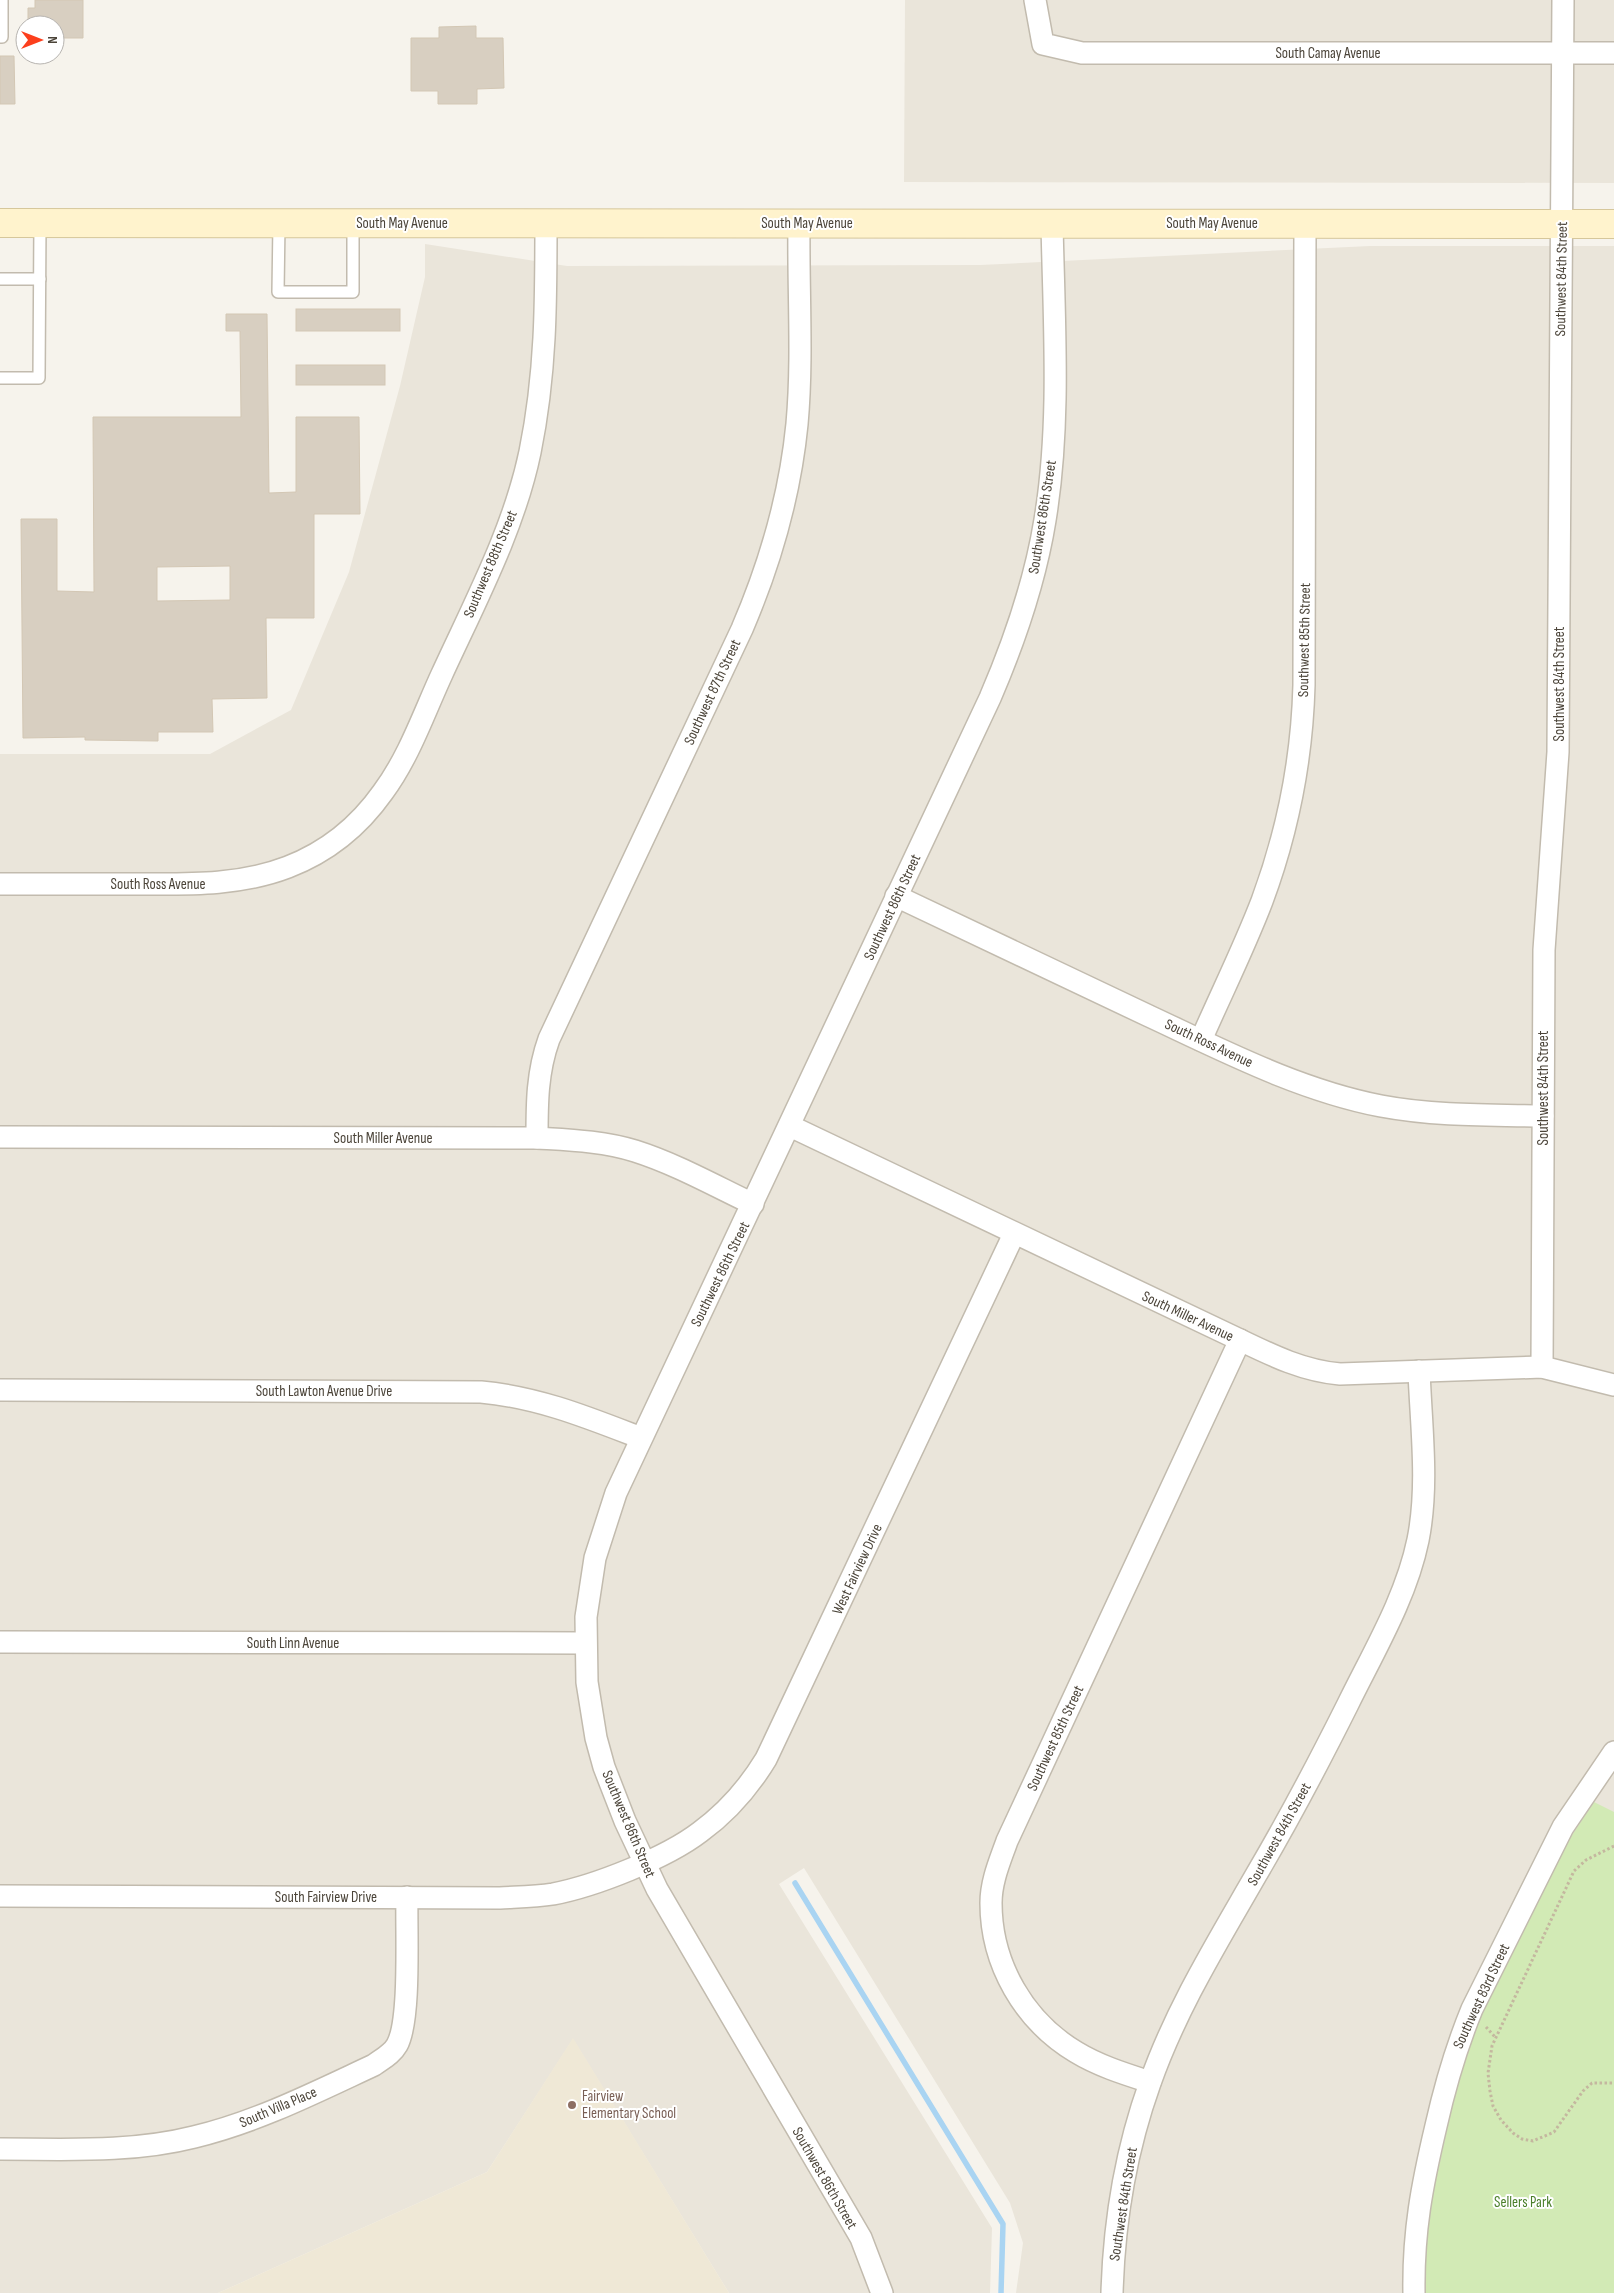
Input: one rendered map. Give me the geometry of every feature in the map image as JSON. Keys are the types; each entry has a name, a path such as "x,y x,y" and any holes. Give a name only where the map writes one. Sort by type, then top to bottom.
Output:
{"main road":[{"name":"South May Avenue","path":"0,223 1614,224"}],"street":[{"name":"South Camay Avenue","path":"1035,0 1043,44 1082,54 1614,53"},
{"name":"Southwest 84th Street","path":"1542,1368 1544,950 1558,752 1563,0"},
{"name":"Southwest 88th Street","path":"312,856 352,829 384,792 393,777 415,734 508,526 530,454 543,380 546,339 546,223"},
{"name":"Southwest 87th Street","path":"537,1138 537,1088 542,1059 549,1039 742,629 758,591 775,539 797,424 800,223"},
{"name":"Southwest 85th Street","path":"1201,1040 1262,900 1284,830 1298,762 1303,720 1304,666 1305,223"},
{"name":"Southwest 86th Street","path":"882,2293 861,2238 657,1889 646,1861 625,1821 604,1767 596,1738 588,1682 585,1643 586,1617 595,1558 616,1493 754,1204 1007,659 1032,582 1045,520 1052,456 1054,397 1052,224"},
{"name":"South Ross Avenue","path":"0,884 206,885 230,883 266,874 312,856"},
{"name":"South Ross Avenue","path":"896,896 1278,1075 1337,1094 1380,1105 1460,1115 1543,1116"},
{"name":"South Miller Avenue","path":"790,1126 1240,1340 1317,1372 1340,1374 1542,1368 1614,1385"},
{"name":"South Miller Avenue","path":"0,1137 537,1138 592,1142 634,1151 754,1204"},
{"name":"West Fairview Drive","path":"646,1861 700,1832 741,1794 766,1759 1014,1234"},
{"name":"Southwest 85th Street","path":"1150,2082 1092,2061 1075,2052 1049,2033 1023,2005 1006,1974 995,1939 991,1903 992,1889 1007,1841 1240,1340"},
{"name":"Southwest 84th Street","path":"1112,2293 1116,2234 1124,2184 1134,2137 1150,2082 1191,1989 1269,1854 1337,1726 1404,1586 1417,1542 1423,1506 1418,1371"},
{"name":"South Lawton Avenue Drive","path":"0,1390 481,1392 508,1394 546,1403 641,1438"},
{"name":"South Linn Avenue","path":"0,1642 585,1643"},
{"name":"Southwest 83rd Street","path":"1414,2293 1414,2247 1420,2196 1450,2066 1460,2038 1472,2009 1563,1827 1614,1752"},
{"name":"South Fairview Drive","path":"0,1896 500,1898 552,1894 614,1876 646,1861"},
{"name":"South Villa Place","path":"0,2149 108,2148 147,2145 192,2138 234,2126 374,2065 388,2056 397,2046 402,2033 405,2004 407,1897"}],"lane":[{"path":"0,37 2,37 2,0"},
{"path":"0,378 39,378 40,223"},
{"path":"279,223 278,292 353,292 354,223"},
{"path":"0,279 40,279"}],"path":[{"path":"1614,1846 1586,1860 1574,1871 1495,2037 1488,2073 1494,2106 1501,2120 1517,2136 1533,2141 1542,2139 1554,2132 1583,2091 1592,2084 1614,2083"}],"shaded area":[{"path":"905,0 1614,0 1614,183 904,182"},
{"path":"425,244 567,266 980,265 1370,246 1614,246 1614,2293 1016,2293 1023,2243 1010,2203 804,1868 779,1884 992,2228 990,2293 729,2293 573,2039 487,2172 218,2293 0,2293 0,754 210,754 291,710 349,572 400,386 425,277"},
{"name":"Fairview Elementary School","path":"573,2038 729,2293 218,2293 487,2172"}],"green space":[{"name":"Sellers Park","path":"1594,1802 1614,1812 1614,2293 1425,2293 1426,2241 1430,2206 1458,2080 1479,2020 1568,1841"}],"building":[{"path":"35,0 83,0 83,38 65,38 65,15 28,15 28,8 35,8"},
{"path":"476,26 476,38 503,38 504,88 477,89 477,104 438,104 438,91 411,91 411,38 439,38 439,27"},
{"path":"0,56 14,56 15,104 0,104"},
{"path":"296,309 400,309 400,331 296,331"},
{"path":"226,314 267,314 269,493 296,492 296,417 359,417 360,514 314,514 314,618 266,618 267,698 212,699 213,732 158,732 158,741 85,740 85,737 23,738 21,519 57,519 57,591 94,592 93,417 241,417 240,331 226,331","holes":["230,566 230,600 157,601 157,567"]},
{"path":"296,365 385,365 385,385 296,385"}],"waterway":[{"path":"795,1883 1003,2224 1001,2293"}],"place":[{"name":"Fairview Elementary School","path":"572,2105"}]}
